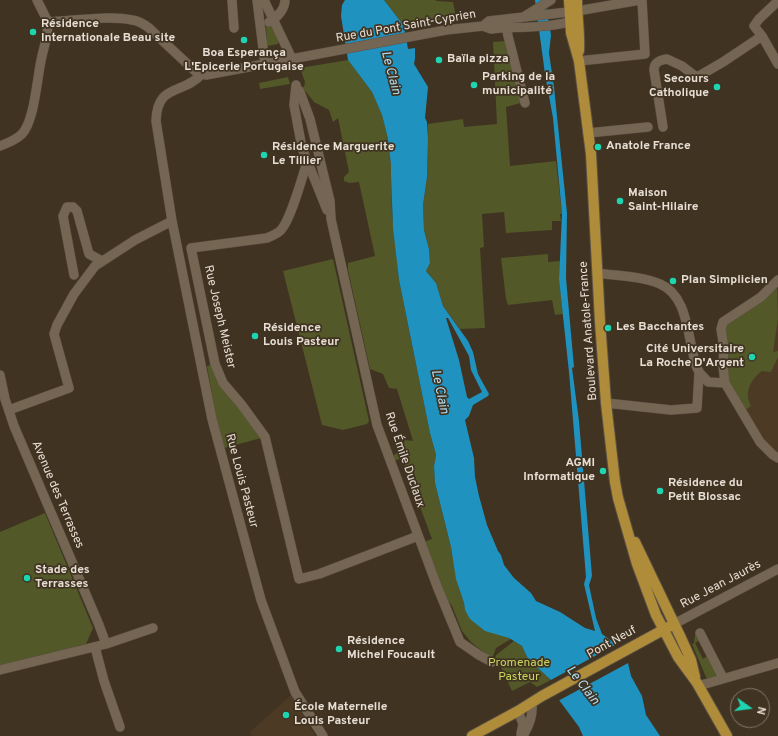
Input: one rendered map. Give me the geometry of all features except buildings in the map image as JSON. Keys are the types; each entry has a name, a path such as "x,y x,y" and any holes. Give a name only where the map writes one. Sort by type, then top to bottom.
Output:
{"main road":[{"path":"569,0 574,16"},
{"path":"574,16 578,0"},
{"name":"Boulevard Anatole-France","path":"574,16 571,33 579,62 591,154 600,322 606,403 615,482 637,564 656,615 678,657 698,684"},
{"name":"Boulevard Anatole-France","path":"626,525 691,660 698,684"},
{"name":"Pont Neuf","path":"472,736 674,624"},
{"path":"698,684 727,736"}],"street":[{"path":"0,146 9,143 21,135 27,126 32,108 42,56 48,34 48,22 37,0"},
{"path":"232,0 234,28"},
{"path":"257,0 266,64"},
{"path":"264,0 292,59"},
{"path":"259,20 267,22 273,20 285,5 285,0"},
{"path":"522,22 555,14 574,16 641,0 645,54 579,62"},
{"path":"778,0 755,23 754,26 762,36 778,64"},
{"path":"522,22 549,2"},
{"name":"Rue du Pont Saint-Cyprien","path":"202,74 210,75 446,30 487,27 489,21 507,24 522,22 556,24 574,16"},
{"path":"48,22 115,18 142,23 195,71 202,74"},
{"path":"507,24 508,36 525,103"},
{"path":"663,127 654,70 654,66 657,62 667,59 682,66 695,76 699,76 740,52 762,36"},
{"name":"Rue Louis Pasteur","path":"202,74 196,80 166,94 162,98 156,112 156,121 172,220 212,419 261,600 295,692 323,736"},
{"name":"Rue Émile Duclaux","path":"331,219 307,162 299,138 295,111 296,86 310,119 330,201 331,219 377,425 418,536 460,642 492,662"},
{"path":"588,133 648,126"},
{"name":"Rue Joseph Meister","path":"307,162 287,220 280,231 275,235 267,238 191,248 215,364 224,383 265,437 298,579 319,574 418,536"},
{"path":"74,275 63,216 67,207 73,207 77,211 89,254 99,264"},
{"path":"8,410 68,388 54,334 57,325 71,299 99,264 135,240 172,220"},
{"path":"597,273 645,280 662,285 674,295 683,310 695,363 699,373 708,382 725,383"},
{"path":"778,280 760,297 723,322 721,329 724,348 723,366 725,383 759,440 764,447 778,458"},
{"path":"606,403 671,410 697,408 699,373"},
{"name":"Avenue des Terrasses","path":"0,375 8,410 106,644"},
{"name":"Rue Jean Jaurès","path":"674,624 778,568"},
{"path":"0,670 106,644 153,628"},
{"path":"700,633 722,678"},
{"path":"95,647 104,681 120,727"},
{"path":"698,684 778,663"},
{"path":"522,736 532,718 532,702"},
{"path":"518,711 523,724 522,736"}],"shaded area":[{"name":"Cité Universitaire La Roche D'Argent","path":"778,286 778,453 765,441 729,382 727,323"},
{"name":"École Maternelle Louis Pasteur","path":"292,694 315,736 252,736 250,732"}],"green space":[{"path":"384,0 435,0 453,2 456,17 404,26"},
{"path":"272,24 278,44 267,46 266,25"},
{"path":"506,41 521,103 506,107 510,166 556,161 562,214 560,214 561,221 552,221 552,230 506,233 504,212 482,214 484,247 480,248 485,328 460,329 443,306 436,283 426,271 430,263 429,249 424,230 423,205 427,177 428,124 463,119 464,127 497,124 493,42"},
{"path":"348,60 372,92 382,115 388,139 391,165 392,214 399,280 430,433 436,455 434,466 435,483 465,610 511,639 496,648 492,659 471,642 462,631 452,606 437,586 421,543 432,539 402,458 391,462 390,458 403,446 405,440 413,441 397,389 389,388 383,374 370,369 348,270 348,263 375,256 359,182 349,183 344,181 344,177 349,172 338,118 333,122 329,110 314,102 302,87 304,87 305,82 300,68"},
{"path":"288,77 290,84 260,89 259,83"},
{"path":"548,254 548,262 560,261 559,279 563,314 555,315 552,300 508,305 501,258"},
{"path":"333,259 369,421 367,424 343,430 322,425 283,271"},
{"name":"Cité Universitaire La Roche D'Argent","path":"777,287 778,319 773,352 778,351 778,357 771,372 762,371 754,378 748,392 751,406 745,410 729,382 724,333 727,323"},
{"path":"215,364 265,437 224,448 216,418 207,366"},
{"path":"45,513 93,628 86,644 0,666 0,532"},
{"path":"697,634 700,640 695,643 703,659 709,655 717,673 714,678 708,679 706,677 692,644 694,643 695,635"},
{"name":"Promenade Pasteur","path":"514,641 522,646 528,659 551,680 537,687 530,682 512,691 499,663 494,660 496,655"}],"water":[{"name":"Le Clain","path":"345,0 384,0 404,26 408,49 415,48 414,64 428,87 425,118 427,122 428,139 427,177 423,205 424,230 429,249 430,263 426,271 436,283 443,306 468,341 473,352 478,374 489,394 473,405 469,416 465,420 474,458 475,477 487,525 504,565 514,578 531,593 536,601 560,612 585,628 595,631 584,584 586,577 569,372 559,279 562,214 553,118 545,74 535,0 545,0 551,35 549,53 567,213 566,278 574,367 572,368 579,421 592,576 589,585 596,618 602,634 616,644 628,663 631,676 642,696 646,715 660,736 583,736 579,727 559,700 551,680 528,659 522,646 509,638 485,631 470,619 465,610 456,579 451,547 435,483 434,466 436,455 430,433 399,280 393,228 391,165 388,139 382,115 372,92 348,60 341,16 342,5","holes":["446,318 448,318 469,356 471,370 482,392 469,399 467,397 459,360"]}],"pier":[{"path":"617,644 630,662 558,701 549,681"}],"place":[{"name":"Résidence Internationale Beau site","path":"33,32"},
{"name":"Boa Esperança L'Epicerie Portugaise","path":"244,40"},
{"name":"Baïla pizza","path":"439,60"},
{"name":"Parking de la municipalité","path":"474,85"},
{"name":"Secours Catholique","path":"717,87"},
{"name":"Anatole France","path":"598,147"},
{"name":"Résidence Marguerite Le Tillier","path":"264,155"},
{"name":"Maison Saint-Hilaire","path":"620,201"},
{"name":"Plan Simplicien","path":"673,281"},
{"name":"Les Bacchantes","path":"608,328"},
{"name":"Résidence Louis Pasteur","path":"255,336"},
{"name":"Cité Universitaire La Roche D'Argent","path":"752,357"},
{"name":"AGMI Informatique","path":"603,471"},
{"name":"Résidence du Petit Blossac","path":"660,491"},
{"name":"Stade des Terrasses","path":"27,578"},
{"name":"Résidence Michel Foucault","path":"339,649"},
{"name":"École Maternelle Louis Pasteur","path":"286,715"}]}
